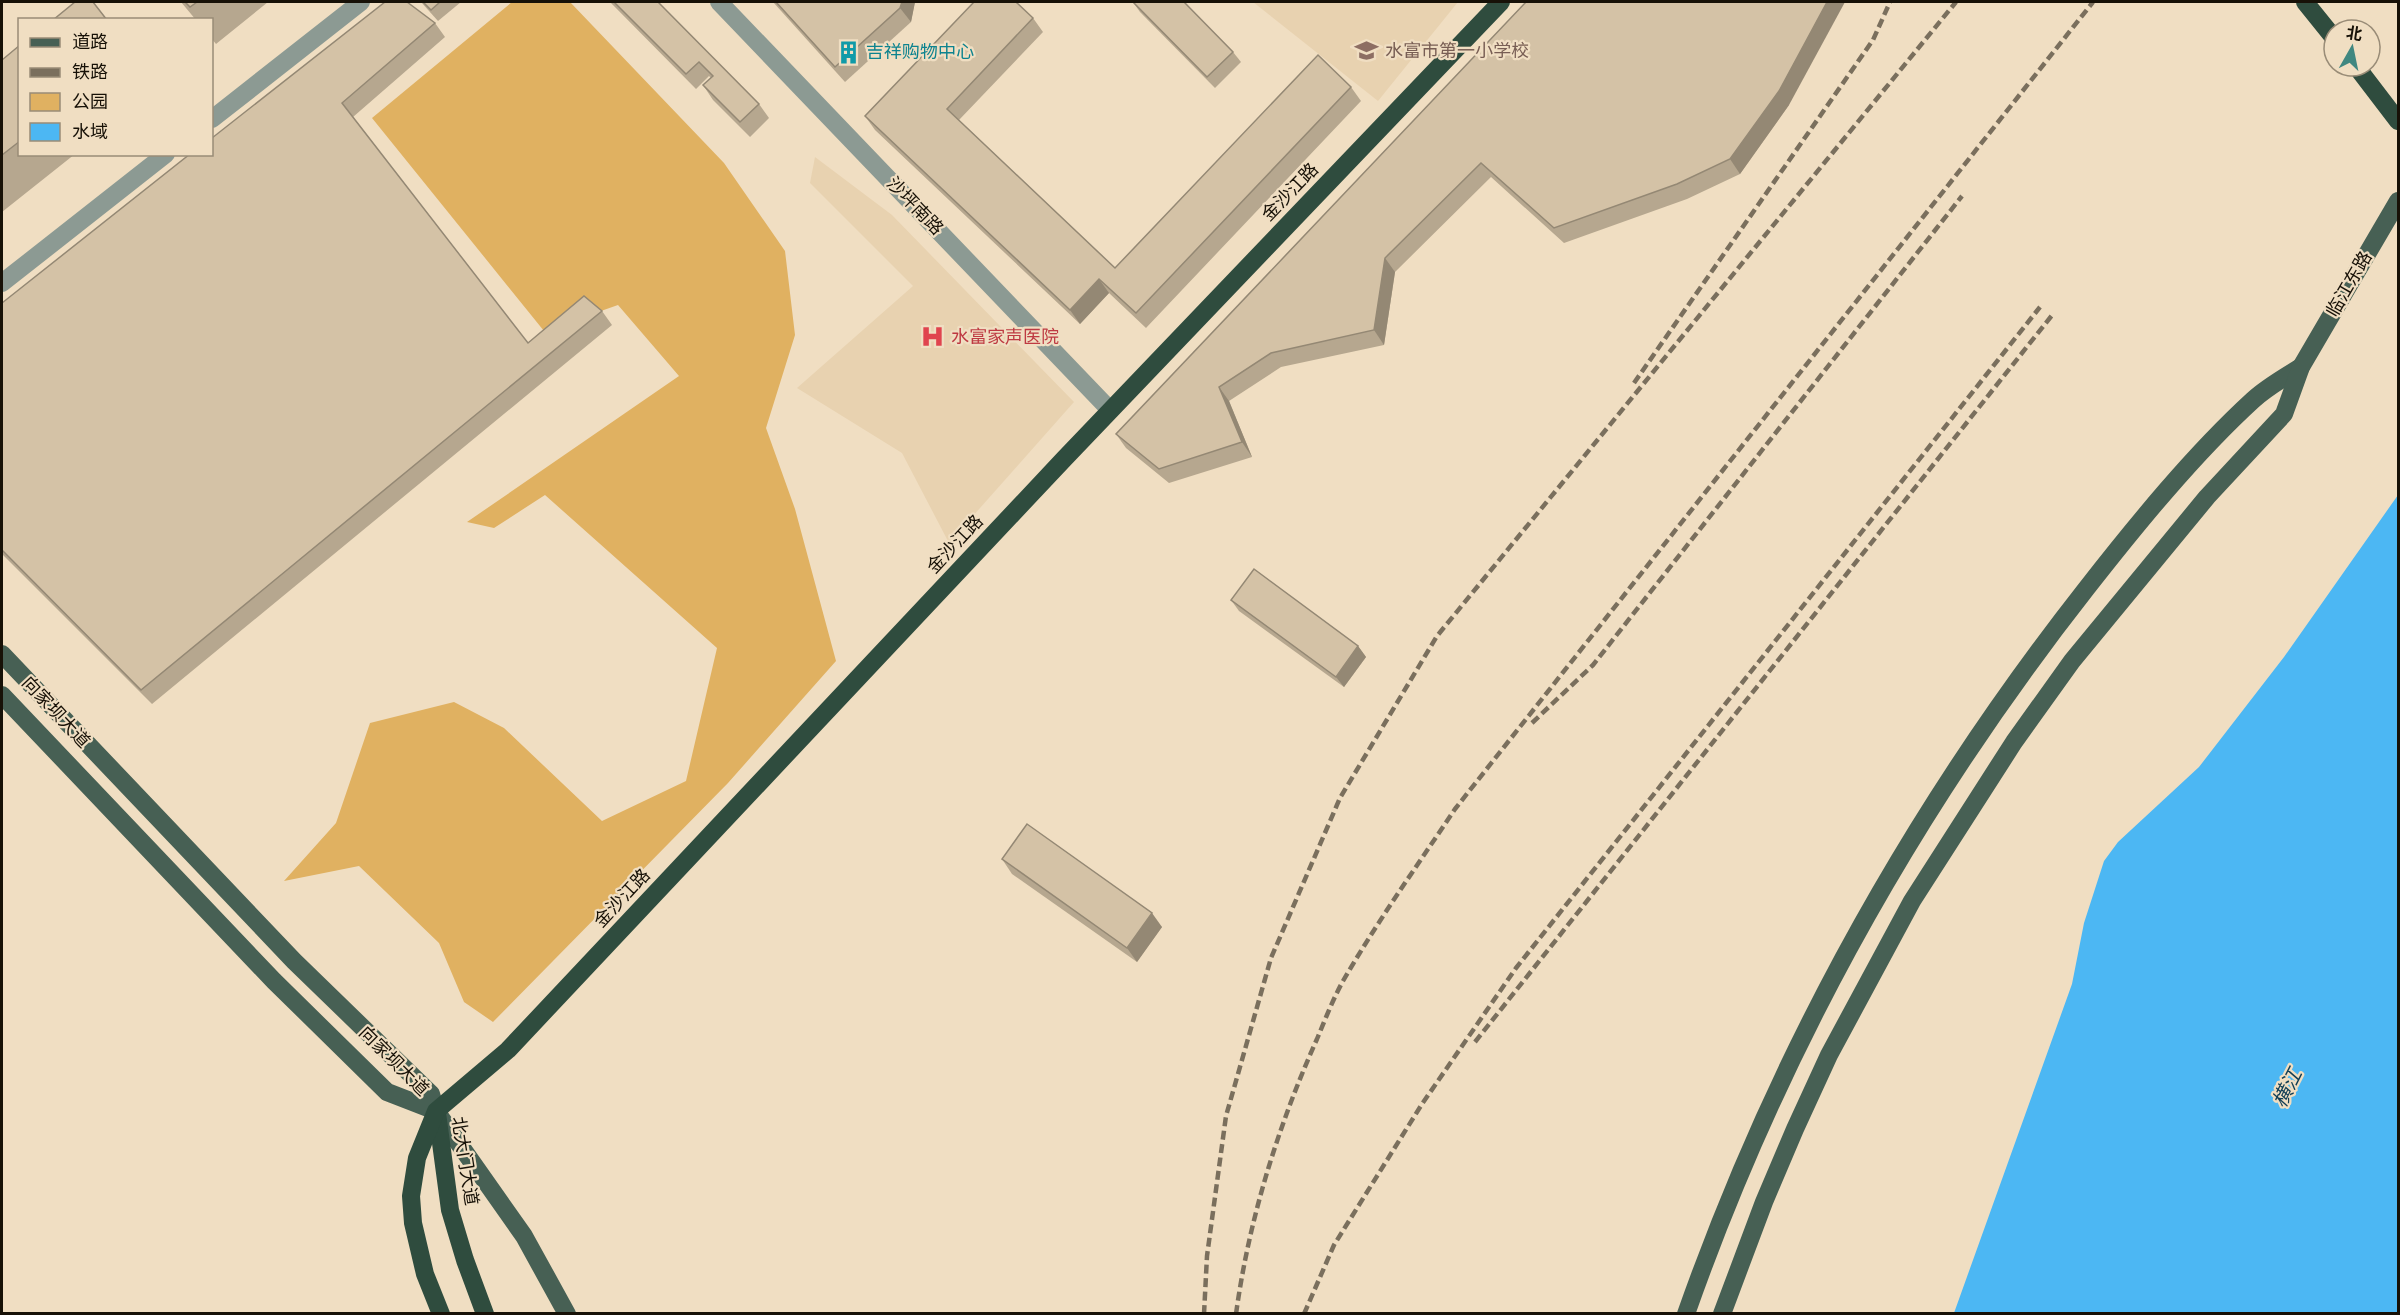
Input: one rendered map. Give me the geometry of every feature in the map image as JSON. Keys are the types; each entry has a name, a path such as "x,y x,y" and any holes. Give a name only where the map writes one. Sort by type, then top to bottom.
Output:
{"highway":[{"name":"金沙江路","path":"436,1111 508,1050 1110,410 1501,2"},
{"path":"2305,2 2322,23"},
{"path":"2365,78 2398,121"},
{"name":"北大门大道","path":"436,1111 417,1158 412,1206 424,1268 441,1314"},
{"name":"北大门大道","path":"436,1111 450,1210 485,1314"}],"main road":[{"name":"临江东路","path":"1722,1314 1764,1202 1830,1055 1869,979 1936,862 2014,742 2072,661 2165,547 2284,414 2301,367 2398,201"},
{"path":"1686,1314 1732,1190 1799,1040 1839,963 1932,804 2045,641 2117,550 2181,475 2254,398 2301,367"},
{"name":"向家坝大道","path":"2,654 279,946 431,1094 436,1111"},
{"name":"向家坝大道","path":"2,694 237,943 387,1092 436,1111"},
{"path":"436,1111 524,1236 567,1314"}],"street":[{"path":"213,117 361,2"},
{"name":"沙坪南路","path":"719,2 1110,410"},
{"path":"2,283 163,156"}],"shaded area":[{"name":"水富市第一小学校","path":"1253,2 1458,2 1378,101"},
{"name":"水富家声医院","path":"815,157 892,215 1074,402 949,543 902,453 797,388 913,286 810,183"}],"green space":[{"path":"512,2 570,2 724,163 785,251 795,335 766,428 795,509 836,661 728,783 493,1022 464,1002 439,943 359,866 284,881 336,823 370,723 454,702 504,728 602,821 686,781 717,648 545,495 494,528 467,522 679,376 618,305 544,331 372,118"}],"water":[{"name":"横江","path":"2398,495 2398,1313 1954,1313 2072,984 2084,923 2104,861 2118,842 2199,767 2284,657"}],"building":[{"path":"75,2 93,2 105,18 55,18"},
{"path":"185,2 197,2 190,7"},
{"path":"385,2 407,2 435,23 342,103 528,343 584,296 602,311 141,690 2,550 2,303 187,156 213,156 213,137"},
{"path":"423,2 440,2 431,10"},
{"path":"614,2 658,2 759,104 740,122 703,85 713,76 699,62 686,74"},
{"name":"吉祥购物中心","path":"776,2 902,2 900,8 835,67"},
{"path":"974,2 1016,2 1033,18 947,109 1115,268 1318,55 1351,87 1136,313 1099,279 1070,310 865,116"},
{"path":"1133,2 1184,2 1233,52 1207,77"},
{"path":"1526,2 1827,2 1779,91 1730,159 1677,184 1554,228 1481,163 1385,258 1374,330 1271,353 1219,387 1242,442 1159,469 1116,434"},
{"path":"18,47 18,143 2,155 2,60"},
{"path":"1254,569 1358,646 1336,677 1231,600"},
{"path":"1027,824 1152,913 1127,948 1002,859"}],"railway":[{"path":"1634,383 1873,40 1890,2"},
{"path":"1204,1314 1207,1256 1226,1116 1271,958 1340,798 1437,636 1956,2"},
{"path":"1236,1314 1257,1208 1290,1105 1339,988 1383,916 1455,809 2093,2"},
{"path":"1532,723 1593,665 1962,196"},
{"path":"1304,1314 1334,1245 1422,1104 1516,968 2040,307"},
{"path":"1475,1042 2053,314"}],"place":[{"name":"水富市第一小学校","path":"1367,51"},
{"name":"吉祥购物中心","path":"848,52"},
{"name":"水富家声医院","path":"933,337"}]}
